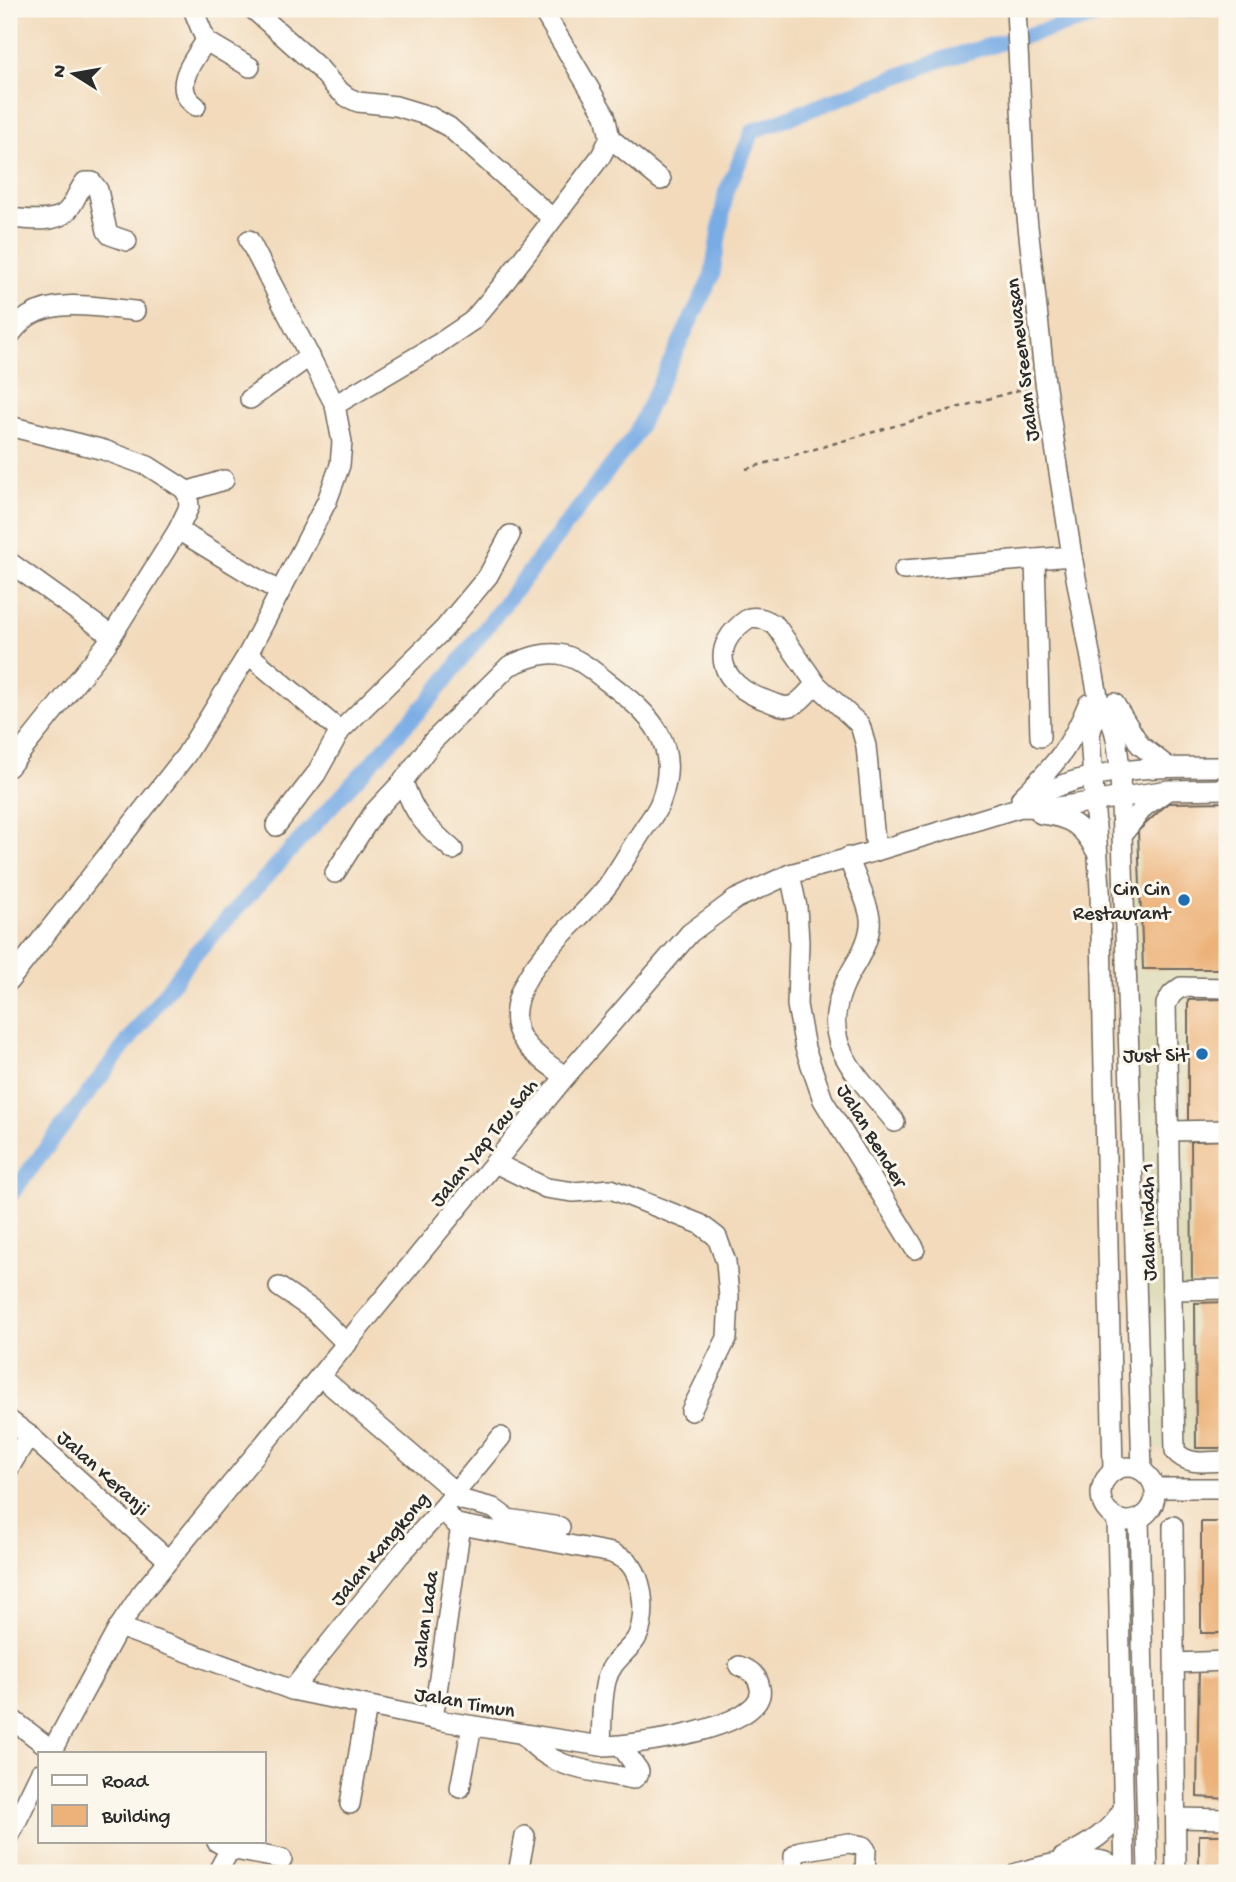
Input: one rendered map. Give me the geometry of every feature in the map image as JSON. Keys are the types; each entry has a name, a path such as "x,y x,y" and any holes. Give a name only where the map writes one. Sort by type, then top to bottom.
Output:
{"street":[{"path":"193,9 206,41 250,67"},
{"path":"253,9 347,97 358,102 397,106 429,116 449,127 552,218"},
{"path":"335,405 472,321 589,174 610,138 608,123 597,100 542,9"},
{"name":"Jalan Sreenevasan","path":"1016,14 1027,208 1045,382 1072,556 1099,702"},
{"path":"195,106 187,101 183,86 185,75 206,41"},
{"path":"610,138 662,180"},
{"path":"9,218 37,219 62,215 67,212 80,187 85,182 92,182 96,186 107,231 110,235 127,241"},
{"path":"9,981 186,755 247,654 327,501 340,466 342,442 335,405 249,240"},
{"path":"9,336 28,316 44,310 83,306 135,311"},
{"path":"250,399 310,356"},
{"path":"9,426 104,450 148,466 184,489 189,507 178,530 112,636 9,767"},
{"path":"186,492 225,481"},
{"path":"178,530 280,592"},
{"path":"276,826 316,774 340,731 444,629 488,576 510,535"},
{"path":"904,570 1072,556"},
{"path":"1035,559 1040,737"},
{"path":"9,562 112,636"},
{"path":"816,684 793,705 782,706 755,697 731,680 724,667 722,654 728,636 749,618 763,618 776,626 816,684 860,725 866,746 876,851"},
{"path":"335,873 374,812 403,781 433,741 509,666 524,659 560,653 579,659 636,704 665,743 669,763 659,804 608,886 540,960 521,990 516,1007 519,1031 537,1055 565,1077"},
{"path":"247,654 340,731"},
{"path":"1094,673 1140,745 1168,767"},
{"path":"1015,809 1067,750 1089,702 1094,673"},
{"path":"1099,702 1111,716 1115,729 1120,771 1142,1470"},
{"path":"1099,702 1090,735 1098,855 1113,1470"},
{"path":"1015,809 1047,792 1092,776 1168,767 1227,767"},
{"path":"403,781 416,814 453,850"},
{"name":"Jalan Yap Tau Sah","path":"51,1752 119,1627 141,1594 565,1077 690,933 736,899 790,873 876,851 1015,809 1051,808 1169,790 1227,789"},
{"path":"1122,835 1153,798 1169,790"},
{"path":"1015,809 1067,820 1087,834 1098,855"},
{"path":"848,858 870,918 869,933 858,960 843,985 837,1002 835,1029 844,1057 895,1122"},
{"name":"Jalan Bender","path":"790,873 797,907 799,942 797,1005 810,1061 823,1100 915,1249"},
{"name":"Jalan Indah 1","path":"1227,988 1181,987 1172,994 1166,1004 1175,1451 1189,1462 1227,1461"},
{"path":"1168,1130 1227,1130"},
{"path":"495,1163 546,1188 574,1192 611,1189 700,1224 717,1237 726,1262 729,1297 727,1338 691,1411"},
{"path":"279,1287 313,1310 347,1344"},
{"path":"1172,1290 1227,1289"},
{"path":"320,1377 449,1500 493,1508 508,1519 560,1527"},
{"name":"Jalan Keranji","path":"9,1421 29,1435 168,1560"},
{"path":"9,1468 29,1435"},
{"name":"Jalan Kangkong","path":"292,1690 400,1555 501,1437"},
{"path":"1132,1466 1148,1474 1155,1488 1152,1506 1139,1518 1124,1521 1108,1513 1100,1496 1106,1477 1113,1470 1132,1466"},
{"path":"1155,1488 1227,1489"},
{"path":"449,1500 453,1522 602,1550 626,1561 636,1573 643,1614 642,1628 634,1642 615,1662 606,1682 601,1746"},
{"path":"1139,1518 1148,1873"},
{"path":"1116,1519 1123,1873"},
{"name":"Jalan Lada","path":"433,1719 461,1525"},
{"path":"1173,1526 1176,1873"},
{"name":"Jalan Timun","path":"119,1627 292,1690 433,1719 601,1746 621,1746 699,1731 741,1716 760,1698 761,1692 758,1680 750,1670 739,1666"},
{"path":"1175,1663 1227,1661"},
{"path":"350,1804 368,1706"},
{"path":"9,1717 51,1752"},
{"path":"460,1788 472,1726"},
{"path":"523,1734 536,1750 563,1764 633,1779 639,1771 621,1746"},
{"path":"9,1837 38,1777"},
{"path":"1052,1864 1093,1842 1115,1823 1123,1809"},
{"path":"1176,1818 1227,1819"},
{"path":"518,1873 525,1836"},
{"path":"794,1873 794,1856 800,1851 849,1843 863,1846 866,1850 865,1873"},
{"path":"217,1873 223,1845 282,1858"},
{"path":"1017,1873 1087,1859 1108,1862 1123,1873"}],"path":[{"path":"746,469 1045,382"}],"shaded area":[{"path":"1169,795 1227,795 1227,1467 1187,1468 1149,1444 1132,831"}],"building":[{"name":"Cin Cin Restaurant","path":"1227,802 1227,969 1143,969 1138,831 1168,803"},
{"path":"1227,999 1227,1125 1188,1126 1188,1000"},
{"path":"1227,1140 1227,1284 1192,1284 1191,1141"},
{"path":"1227,1302 1227,1448 1196,1448 1195,1303"},
{"path":"1201,1522 1227,1522 1227,1633 1201,1633"},
{"path":"1199,1667 1227,1667 1227,1799 1197,1797"},
{"path":"1199,1835 1227,1835 1227,1873 1199,1873"}],"waterway":[{"path":"9,1197 193,956 433,696 634,437 712,276 726,192 753,131 946,58 1122,9"}],"place":[{"name":"Cin Cin Restaurant","path":"1184,900"},
{"name":"Just Sit","path":"1202,1054"}]}
